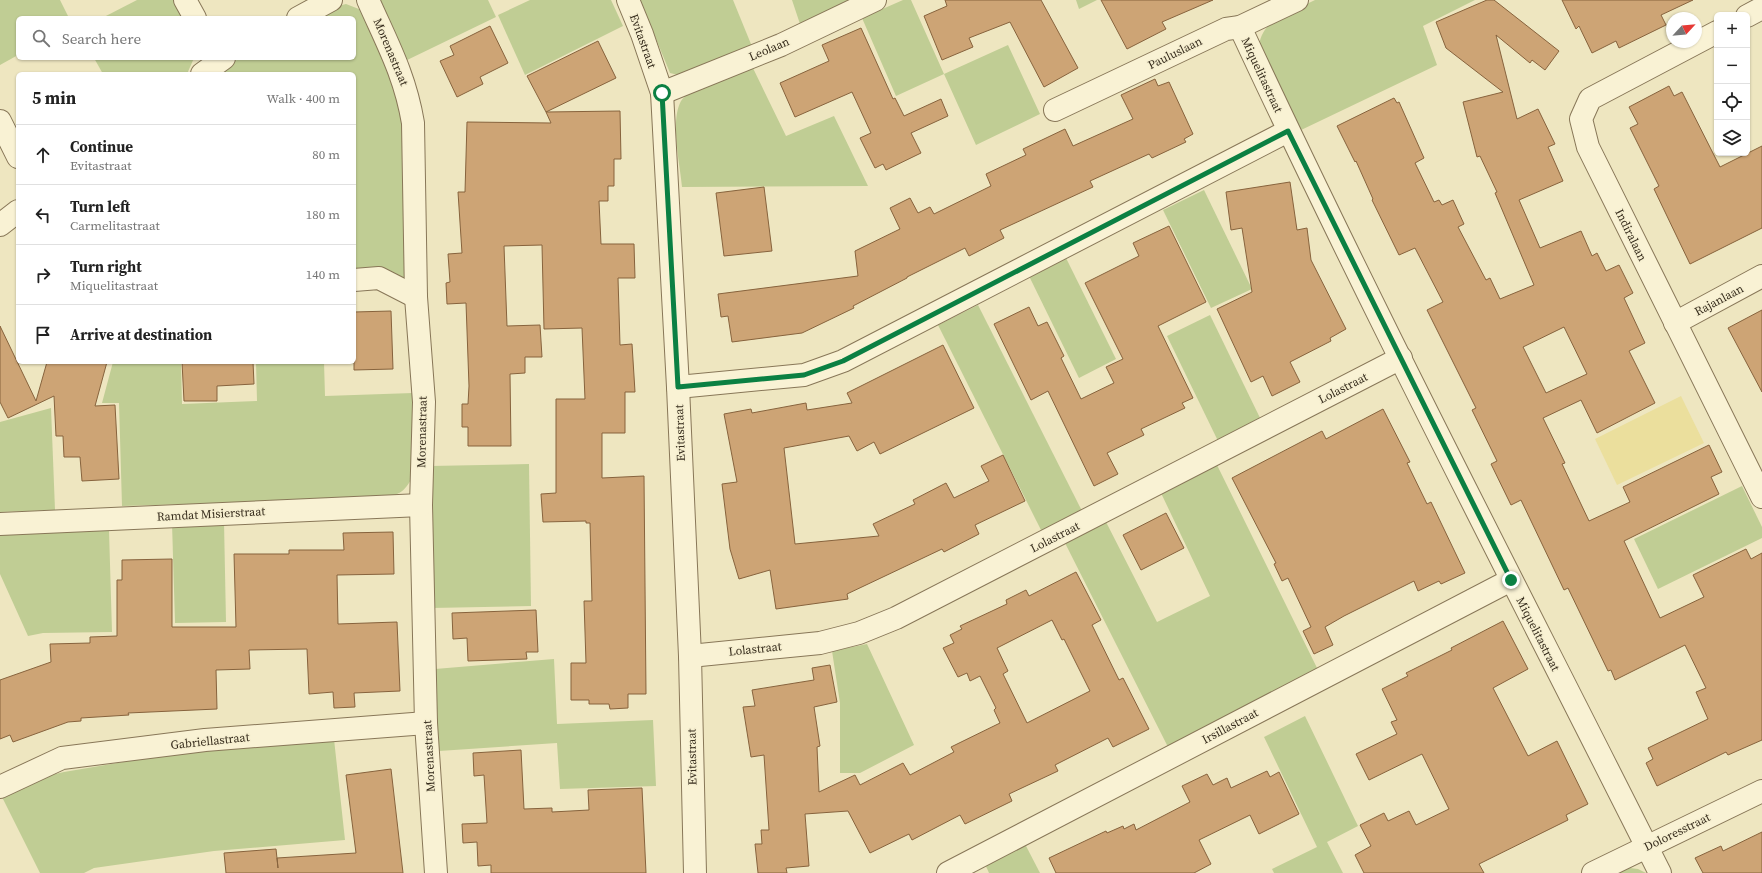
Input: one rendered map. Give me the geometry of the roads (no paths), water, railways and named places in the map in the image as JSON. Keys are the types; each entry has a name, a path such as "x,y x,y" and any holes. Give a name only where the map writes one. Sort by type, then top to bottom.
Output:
{"street":[{"path":"185,0 194,16"},
{"path":"302,16 330,0"},
{"name":"Morenastraat","path":"368,0 401,73 409,97 413,122 416,297 424,402 421,505 426,723 436,873"},
{"name":"Evitastraat","path":"628,0 642,34 662,93 678,387 690,656 695,873"},
{"name":"Leolaan","path":"662,93 781,45 875,0"},
{"name":"Pauluslaan","path":"1055,110 1226,29 1240,27 1297,0"},
{"path":"1750,14 1762,8"},
{"name":"Miquelitastraat","path":"1240,27 1288,131 1511,580 1660,873"},
{"name":"Indiralaan","path":"1714,34 1590,99 1581,119 1588,147 1762,497"},
{"path":"205,72 220,60"},
{"path":"0,121 16,153"},
{"path":"678,387 804,375 843,361 1288,131"},
{"path":"0,225 16,213"},
{"name":"Rajanlaan","path":"1675,323 1762,276"},
{"path":"356,280 379,278 416,297"},
{"name":"Lolastraat","path":"690,656 820,643 859,633 896,618 1401,358"},
{"name":"Ramdat Misierstraat","path":"0,524 421,505"},
{"name":"Irsillastraat","path":"948,873 1511,580"},
{"name":"Gabriellastraat","path":"0,787 62,758 205,740 426,723"},
{"name":"Doloresstraat","path":"1592,873 1762,791"}]}
